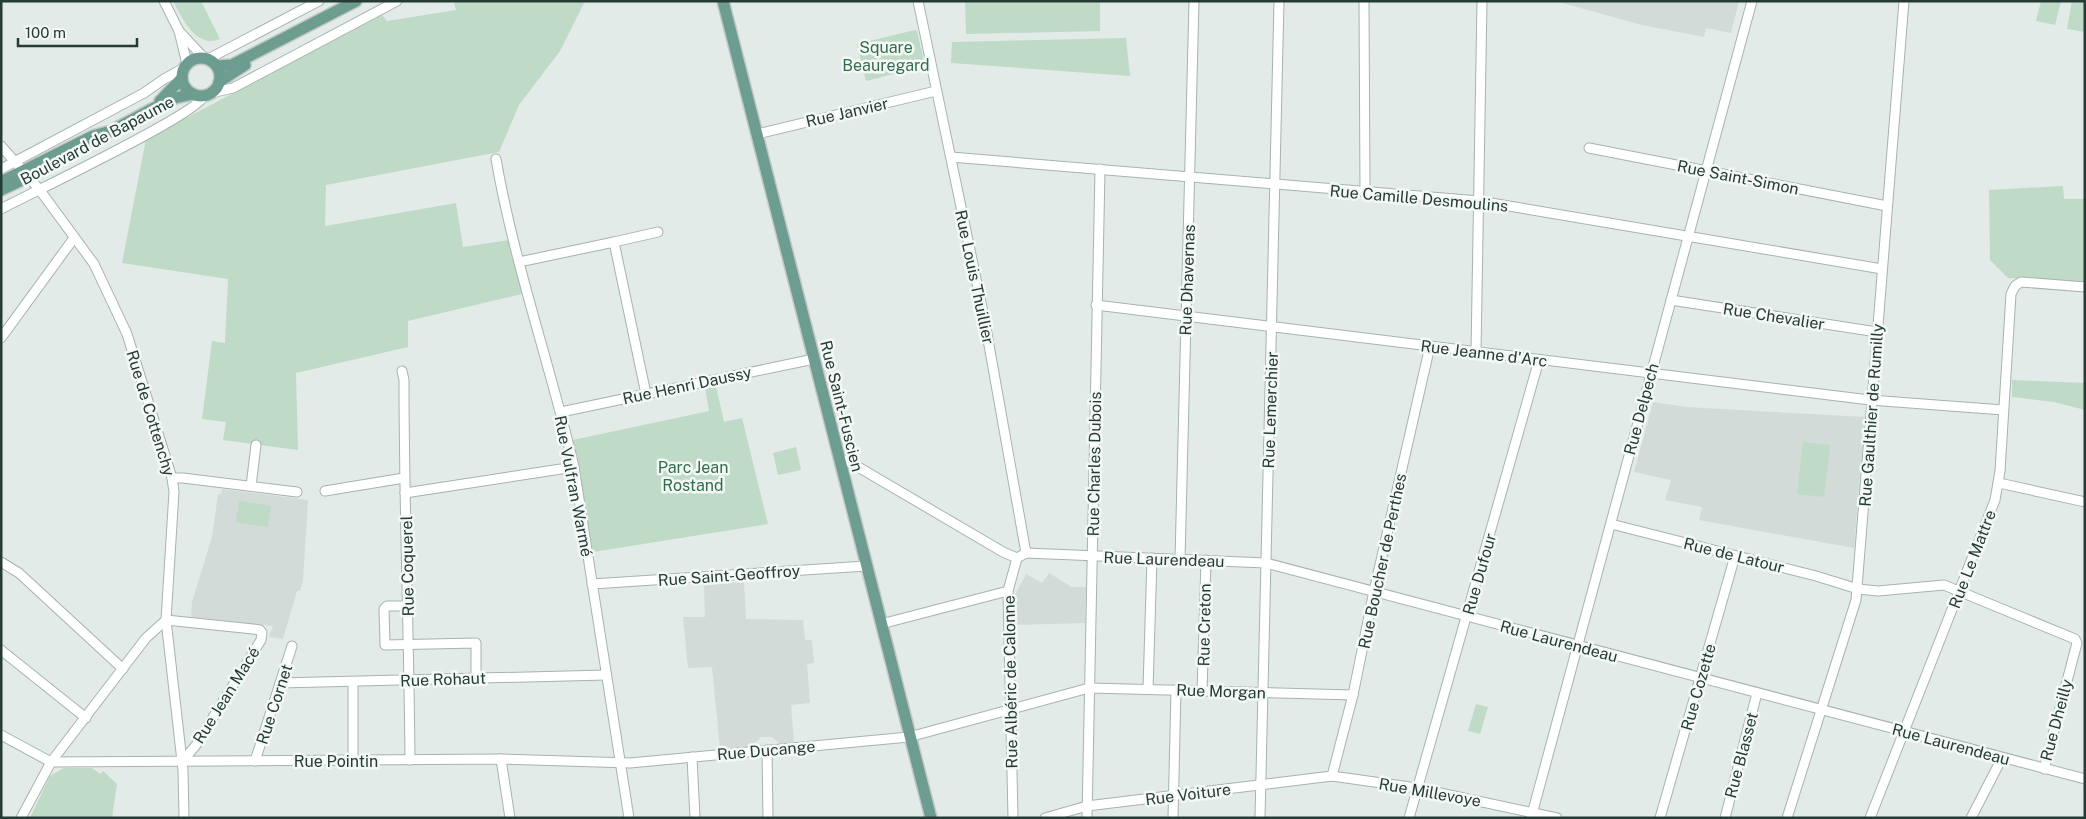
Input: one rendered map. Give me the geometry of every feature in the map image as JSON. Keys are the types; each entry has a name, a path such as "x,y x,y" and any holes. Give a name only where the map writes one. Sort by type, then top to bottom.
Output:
{"main road":[{"path":"272,46 203,94 184,86 184,70 195,59 210,61 223,67 232,65 356,1"},
{"name":"Rue Saint-Fuscien","path":"723,1 931,818"},
{"path":"210,61 220,76 219,82"},
{"name":"Boulevard de Bapaume","path":"152,109 171,91 184,70"},
{"name":"Boulevard de Bapaume","path":"1,182 94,144 111,131 175,98 203,94"},
{"name":"Boulevard de Bapaume","path":"1,190 26,173"}],"street":[{"path":"164,1 180,31 210,61 319,1"},
{"name":"Boulevard de Bapaume","path":"1,209 146,134 197,105 203,94 230,89 397,1"},
{"name":"Rue Louis Thuillier","path":"918,1 998,389 1022,555"},
{"name":"Rue Dhavernas","path":"1180,559 1194,1"},
{"name":"Rue Lemerchier","path":"1260,818 1279,1"},
{"path":"1364,1 1365,193"},
{"path":"1476,352 1482,1"},
{"name":"Rue Delpech","path":"1532,814 1752,1"},
{"name":"Rue Gaulthier de Rumilly","path":"1787,818 1854,609 1858,589 1904,1"},
{"path":"180,31 184,70"},
{"name":"Boulevard de Bapaume","path":"1,169 144,93 164,79 184,70"},
{"name":"Rue Janvier","path":"757,134 936,91"},
{"name":"Rue de Cottenchy","path":"1,146 39,189 94,264 127,334 172,478 174,492 166,620 182,762 184,818"},
{"name":"Rue Saint-Simon","path":"1589,148 1887,206"},
{"name":"Rue Camille Desmoulins","path":"951,157 1479,201 1882,269"},
{"name":"Rue Vulfran Warmé","path":"496,159 519,262 561,412 574,467 606,675 622,763 629,818"},
{"name":"Rue Charles Dubois","path":"1087,818 1100,170"},
{"path":"519,262 658,232"},
{"path":"1,338 74,238"},
{"path":"614,242 646,394"},
{"name":"Rue Le Mattre","path":"1870,818 1992,509 1998,483 2011,294 2015,286 2021,282 2085,287"},
{"name":"Rue Chevalier","path":"1671,300 1877,332"},
{"name":"Rue Jeanne d'Arc","path":"1096,305 1873,401 2003,410"},
{"name":"Rue Boucher de Perthes","path":"1332,776 1353,695 1374,591 1430,346"},
{"name":"Rue Henri Daussy","path":"561,412 814,359"},
{"name":"Rue Dufour","path":"1408,818 1539,360"},
{"name":"Rue Coquerel","path":"402,371 404,380 404,478 410,760"},
{"path":"250,486 256,445"},
{"path":"839,460 848,461 1004,552 1022,555"},
{"path":"405,493 574,467"},
{"path":"172,478 297,492"},
{"path":"325,491 404,478"},
{"path":"1998,483 2085,502"},
{"name":"Rue de Latour","path":"1610,524 1850,585 1858,589 1878,591 1944,585 2075,639 2076,643"},
{"name":"Rue Laurendeau","path":"1022,555 1266,563 2085,779"},
{"name":"Rue Albéric de Calonne","path":"1013,818 1008,591 1022,555"},
{"name":"Rue Cozette","path":"1660,818 1735,556"},
{"path":"1148,689 1152,558"},
{"name":"Rue Creton","path":"1202,691 1206,560"},
{"path":"1,562 18,573 123,669"},
{"name":"Rue Saint-Geoffroy","path":"592,584 866,566"},
{"path":"881,624 1008,591"},
{"path":"408,606 387,606 384,609 385,645 408,646 476,643 476,678"},
{"path":"21,818 51,762 146,638 166,620"},
{"name":"Rue Jean Macé","path":"166,620 253,629 260,630 262,633 261,640 201,737 182,762"},
{"name":"Rue Dheilly","path":"2044,769 2076,643"},
{"name":"Rue Cornet","path":"255,761 292,646"},
{"path":"1,650 86,718"},
{"name":"Rue Rohaut","path":"280,684 606,675"},
{"path":"353,682 353,760"},
{"name":"Rue Morgan","path":"1010,709 1089,688 1353,695"},
{"path":"1173,818 1176,690"},
{"name":"Rue Blasset","path":"1724,818 1758,693"},
{"name":"Rue Ducange","path":"622,763 909,737 1010,709"},
{"path":"1,735 51,762"},
{"path":"767,750 768,818"},
{"path":"692,757 695,818"},
{"path":"1971,818 2002,758"},
{"path":"501,759 510,818"},
{"name":"Rue Pointin","path":"51,762 501,759 622,763"},
{"name":"Rue Millevoye","path":"1332,776 1417,788 1557,818"},
{"name":"Rue Voiture","path":"1045,818 1087,806 1332,776"}],"shaded area":[{"path":"1555,1 1739,1 1731,33 1706,28 1704,37 1642,25"},
{"path":"1653,402 1686,407 1865,417 1854,548 1699,520 1702,507 1665,500 1671,480 1634,472"},
{"path":"222,489 308,500 303,581 300,591 297,591 283,639 269,637 273,626 191,617 192,602 212,537 218,494 221,494"},
{"path":"1049,573 1072,587 1086,587 1085,623 1015,625 1015,595 1026,574 1042,583"},
{"path":"744,582 746,619 803,620 805,640 812,640 814,663 807,664 810,703 791,705 794,743 780,744 772,737 761,737 752,746 720,749 712,667 688,668 683,617 705,617 704,585"}],"green space":[{"path":"173,1 201,1 220,39 211,41 197,36 185,23"},
{"path":"464,1 585,1 560,51 519,105 499,152 326,185 325,226 456,203 463,247 509,240 522,294 408,321 408,347 296,373 298,450 223,440 226,422 202,419 212,341 225,343 228,279 122,263 146,139 382,15 387,21 456,10 454,3"},
{"path":"965,1 1100,1 1100,31 966,34"},
{"path":"2041,1 2061,1 2055,25 2036,21"},
{"path":"2072,1 2085,1 2085,32 2067,29"},
{"name":"Square Beauregard","path":"917,31 925,66 866,81 857,44"},
{"path":"1126,38 1130,76 951,63 952,42"},
{"path":"2063,186 2064,199 2085,199 2085,282 2008,278 1990,260 1989,190"},
{"path":"2012,380 2085,383 2085,410 2054,402 2012,397"},
{"name":"Parc Jean Rostand","path":"716,386 724,422 742,418 768,524 593,552 573,440 709,411 705,388"},
{"path":"1803,442 1830,445 1824,497 1797,494"},
{"path":"796,447 801,470 778,475 773,453"},
{"path":"239,501 271,506 268,527 236,522"},
{"path":"1476,704 1488,707 1480,734 1468,731"},
{"path":"64,768 92,768 100,774 103,771 117,784 112,818 30,818 50,776"}]}
